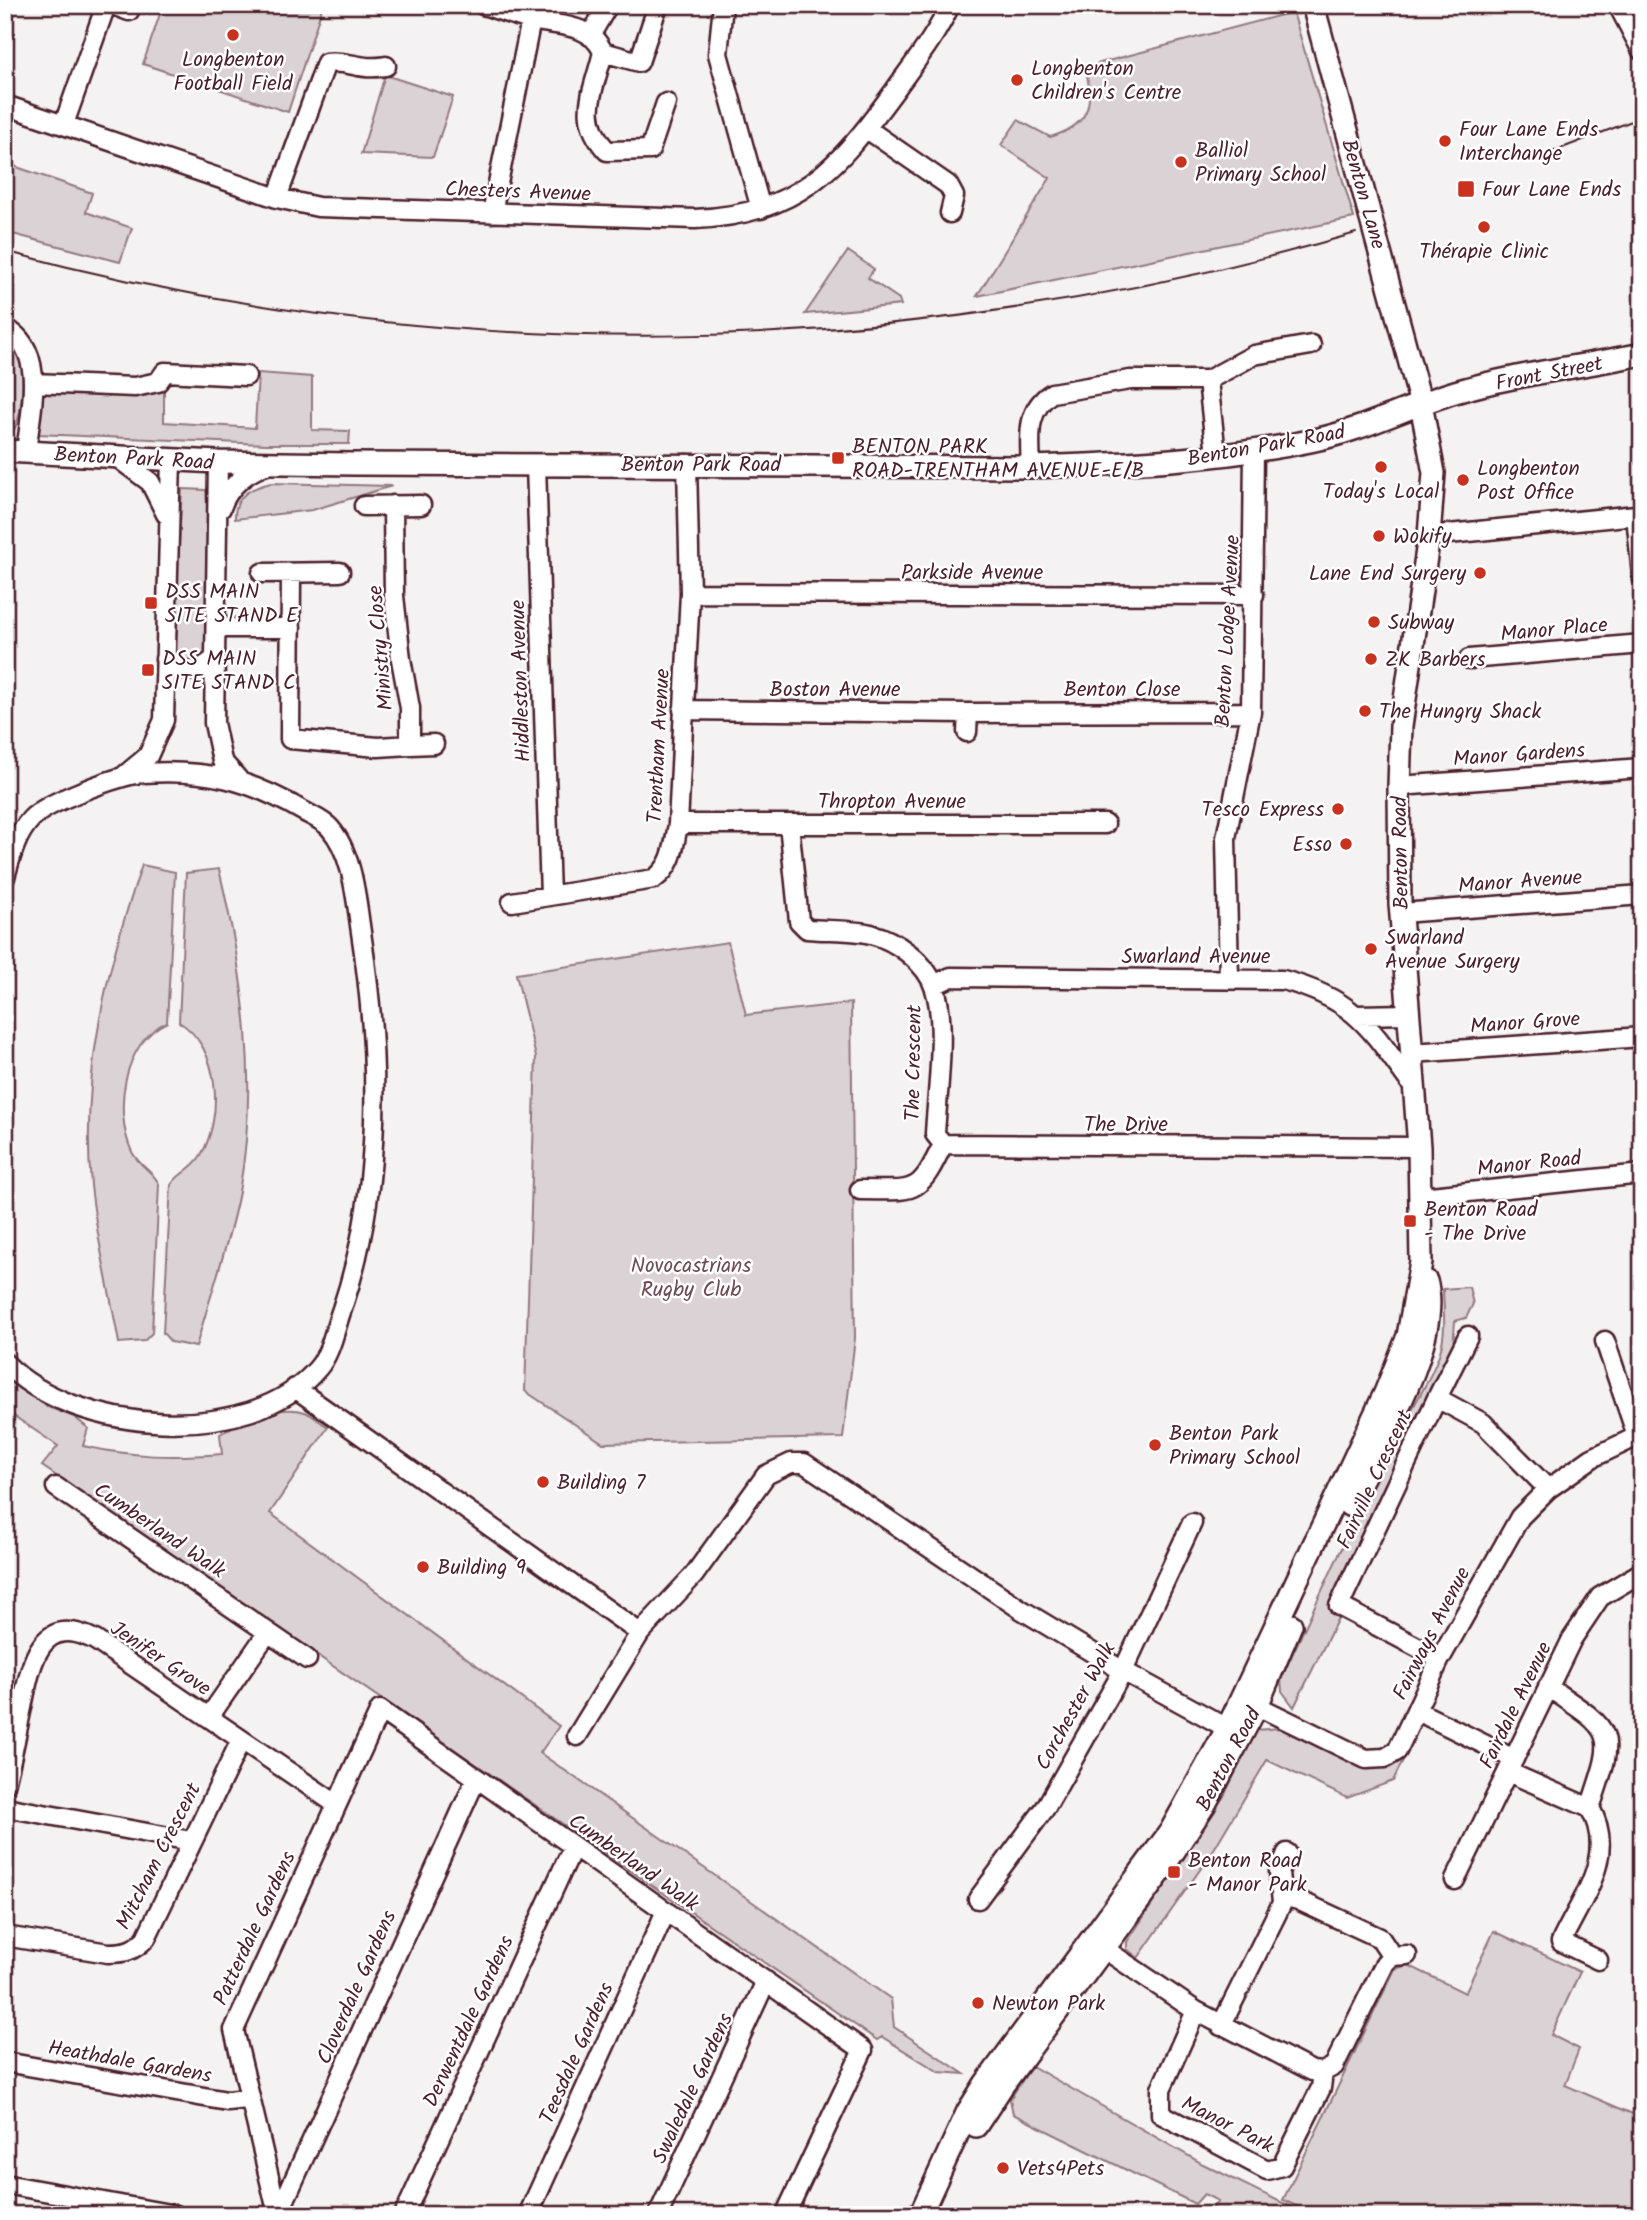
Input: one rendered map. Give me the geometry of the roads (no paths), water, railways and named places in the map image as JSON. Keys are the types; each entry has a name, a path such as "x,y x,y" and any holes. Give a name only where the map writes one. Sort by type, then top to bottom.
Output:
{"main road":[{"name":"Benton Lane","path":"1313,5 1421,404"},
{"name":"Front Street","path":"1421,404 1455,392 1642,354"},
{"name":"Benton Park Road","path":"16,452 274,463 1031,467 1145,463 1254,451 1317,440 1421,404"},
{"name":"Benton Road","path":"937,2215 982,2114 1097,1945 1234,1732 1408,1336 1421,1262 1421,1197 1401,913 1399,786 1401,726 1429,536 1434,473 1421,404"},
{"name":"Benton Road","path":"920,2215 980,2092 1097,1945"}],"street":[{"path":"64,124 106,5"},
{"path":"483,5 532,12 583,30 598,41 603,52 587,118 593,133 607,150 650,150 666,103"},
{"path":"590,36 608,5"},
{"path":"603,52 639,62 658,5"},
{"path":"723,5 718,54 761,209"},
{"name":"Chesters Avenue","path":"5,105 277,198 328,208 695,219 738,216 761,209 817,180 846,154 923,52 950,5"},
{"path":"1618,5 1642,51"},
{"path":"492,213 532,12"},
{"path":"277,198 326,63 341,61 366,70 386,66"},
{"path":"867,129 948,185 954,196 950,213"},
{"path":"5,328 17,334 26,347 33,383 16,452"},
{"path":"1031,467 1033,414 1042,400 1052,393 1130,380 1208,380 1254,355 1311,345"},
{"path":"33,383 135,387 158,382 164,372 246,376"},
{"path":"1208,380 1216,455"},
{"name":"Benton Lodge Avenue","path":"1229,979 1226,838 1251,712 1254,451"},
{"path":"118,458 150,482 169,521"},
{"path":"125,775 148,756 164,720 171,460"},
{"path":"218,462 214,723 222,761 238,779"},
{"path":"217,521 225,496 239,481 257,467 274,463"},
{"name":"Trentham Avenue","path":"512,902 654,879 666,871 678,824 690,593 687,464"},
{"name":"Hiddleston Avenue","path":"536,465 550,895"},
{"name":"Ministry Close","path":"393,505 394,596 401,659 411,708 410,745"},
{"path":"365,506 421,505"},
{"path":"1429,536 1639,511 1642,576"},
{"name":"Ministry Close","path":"262,573 340,572"},
{"path":"291,573 290,739 378,747 434,744"},
{"name":"Parkside Avenue","path":"690,593 1254,595"},
{"path":"216,628 291,628"},
{"name":"Manor Place","path":"1469,659 1642,644"},
{"path":"165,659 174,668 191,672 207,666 215,658"},
{"name":"Boston Avenue","path":"683,710 1036,713"},
{"name":"Benton Close","path":"1036,713 1251,712"},
{"path":"967,732 968,713"},
{"name":"Manor Gardens","path":"1399,786 1642,768"},
{"path":"5,877 13,847 33,817 91,787 125,775 204,774 238,779 328,826 343,847 357,906 374,1020 377,1073 370,1182 347,1294 319,1367 295,1388 274,1402 217,1420 129,1421 84,1411 32,1386 5,1363"},
{"name":"Thropton Avenue","path":"678,824 1105,824"},
{"name":"The Crescent","path":"789,824 799,921 807,929 846,929 894,942 934,985 940,1008 935,1135 943,1144"},
{"name":"Manor Avenue","path":"1401,913 1642,895"},
{"name":"Swarland Avenue","path":"934,985 951,977 1283,980 1318,989 1358,1015 1415,1089"},
{"path":"1358,1015 1408,1014"},
{"name":"Manor Grove","path":"1412,1053 1642,1037"},
{"path":"860,1190 911,1190 927,1178 943,1144"},
{"name":"The Drive","path":"943,1144 1419,1147"},
{"name":"Manor Road","path":"1421,1197 1642,1174"},
{"path":"1437,1398 1468,1336"},
{"path":"1605,1341 1639,1435"},
{"path":"295,1388 640,1633"},
{"name":"Fairville Crescent","path":"1440,1659 1339,1606 1437,1398 1483,1423 1548,1489"},
{"name":"Fairways Avenue","path":"1249,1702 1366,1759 1385,1758 1397,1751 1440,1659 1520,1517 1548,1489 1592,1458 1639,1435"},
{"path":"577,1736 640,1633 694,1575 766,1475 791,1463 804,1463 1022,1610 1123,1671 1234,1732"},
{"name":"Cumberland Walk","path":"56,1487 307,1659"},
{"name":"Corchester Walk","path":"978,1899 1046,1807 1123,1671 1192,1522"},
{"name":"Fairdale Avenue","path":"1455,1880 1572,1640 1600,1597 1642,1572"},
{"path":"209,1717 268,1632"},
{"name":"Jenifer Grove","path":"5,1786 32,1660 41,1645 55,1635 78,1633 95,1640 336,1804"},
{"path":"1548,1687 1589,1714 1604,1731 1609,1754 1590,1808"},
{"name":"Cumberland Walk","path":"380,1710 863,2050 785,2215"},
{"name":"Patterdale Gardens","path":"278,2215 233,2038 236,2023 380,1710"},
{"path":"1417,1711 1590,1808 1600,1826 1602,1849 1597,1867 1561,1942 1598,1960"},
{"name":"Mitcham Crescent","path":"5,1936 108,1953 137,1949 146,1938 241,1740"},
{"name":"Cloverdale Gardens","path":"278,2215 476,1779"},
{"path":"5,1807 191,1841"},
{"name":"Derwentdale Gardens","path":"404,2215 573,1847"},
{"path":"1222,2026 1283,1896 1279,1872 1287,1853"},
{"name":"Manor Park","path":"1196,2011 1165,2077 1159,2101 1161,2114 1267,2170 1282,2166 1321,2088 1323,2072 1334,2066 1382,1966 1400,1955 1380,1938 1298,1900 1283,1896"},
{"name":"Teesdale Gardens","path":"528,2215 666,1911"},
{"path":"1097,1945 1222,2026 1312,2071 1323,2072"},
{"name":"Swaledale Gardens","path":"658,2215 766,1981"},
{"name":"Heathdale Gardens","path":"5,2062 227,2101 247,2099"},
{"path":"5,2184 112,2209 175,2215"}],"tram line":[{"path":"1534,159 1642,117"},
{"path":"5,251 173,290 342,317 512,332 682,335 851,327 1021,307 1189,276 1356,233"}],"place":[{"name":"Longbenton Football Field","path":"233,35"},
{"name":"Longbenton Children's Centre","path":"1017,80"},
{"name":"Four Lane Ends Interchange","path":"1445,141"},
{"name":"Balliol Primary School","path":"1181,162"},
{"name":"Four Lane Ends","path":"1466,189"},
{"name":"Thérapie Clinic","path":"1484,227"},
{"name":"BENTON PARK ROAD-TRENTHAM AVENUE-E/B","path":"838,458"},
{"name":"Today's Local","path":"1381,467"},
{"name":"Longbenton Post Office","path":"1463,480"},
{"name":"Wokify","path":"1379,536"},
{"name":"Lane End Surgery","path":"1480,573"},
{"name":"DSS MAIN SITE STAND E","path":"151,603"},
{"name":"Subway","path":"1374,622"},
{"name":"ZK Barbers","path":"1371,659"},
{"name":"DSS MAIN SITE STAND C","path":"148,670"},
{"name":"The Hungry Shack","path":"1365,711"},
{"name":"Tesco Express","path":"1338,809"},
{"name":"Esso","path":"1346,844"},
{"name":"Swarland Avenue Surgery","path":"1371,949"},
{"name":"Benton Road - The Drive","path":"1410,1221"},
{"name":"Benton Park Primary School","path":"1155,1445"},
{"name":"Building 7","path":"543,1482"},
{"name":"Building 9","path":"423,1567"},
{"name":"Benton Road - Manor Park","path":"1174,1872"},
{"name":"Newton Park","path":"978,2003"},
{"name":"Vets4Pets","path":"1003,2168"}],"park label":[{"name":"Novocastrians Rugby Club","path":"691,1277"}]}
